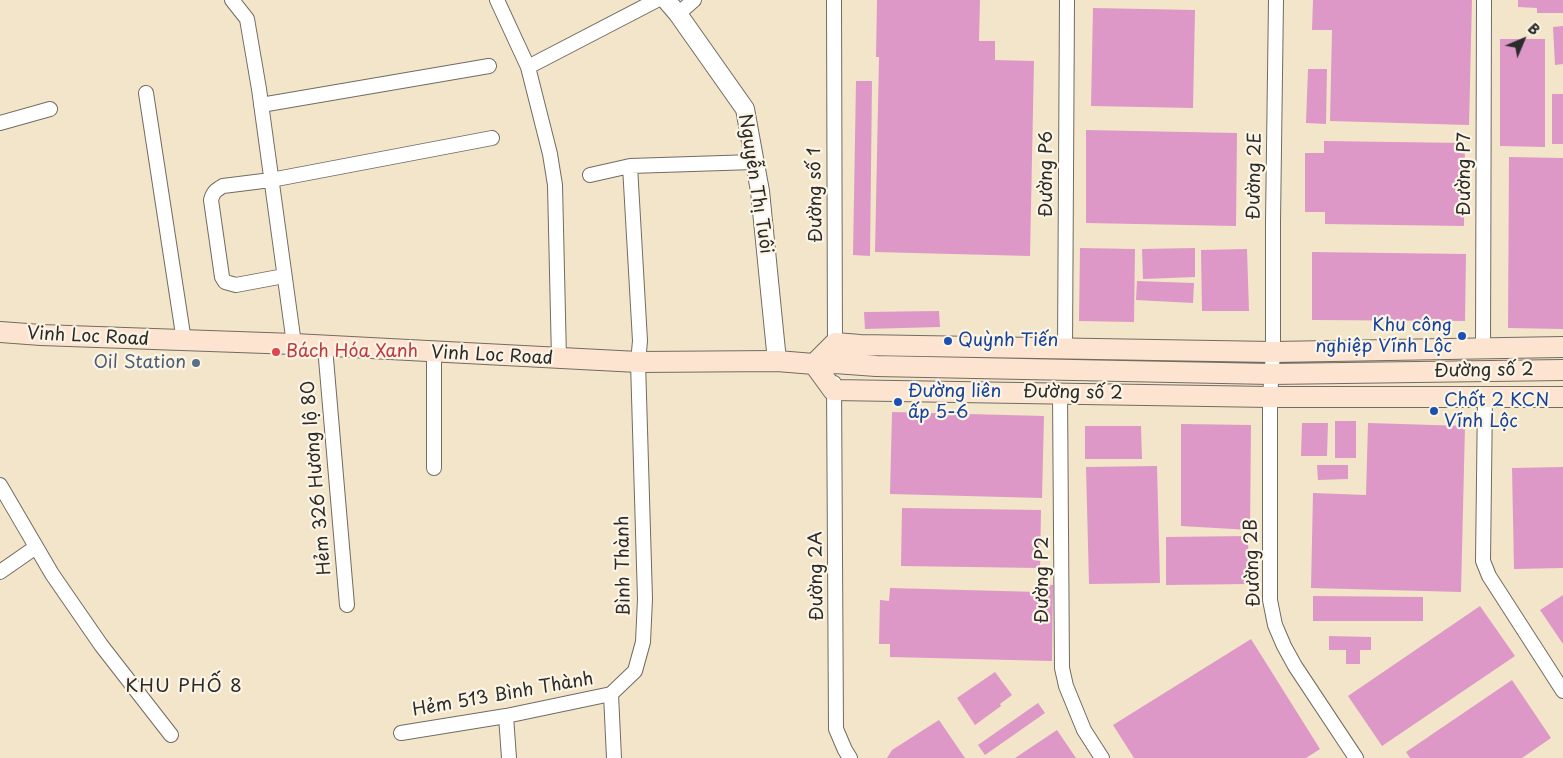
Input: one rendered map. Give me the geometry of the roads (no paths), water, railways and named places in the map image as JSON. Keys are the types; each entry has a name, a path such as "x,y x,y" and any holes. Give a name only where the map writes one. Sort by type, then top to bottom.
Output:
{"main road":[{"name":"Vinh Loc Road","path":"0,332 294,344 558,359 638,362 777,361 814,364"},
{"name":"Đường số 2","path":"835,353 1065,348 1273,352 1563,347"},
{"name":"Đường số 2","path":"835,353 876,366 1272,374 1563,370"},
{"path":"833,390 814,364 835,353"},
{"name":"Đường số 2","path":"833,390 1270,397 1563,396"}],"street":[{"path":"232,0 247,19 261,105 294,344"},
{"path":"497,0 528,67 550,154 555,185 558,359"},
{"path":"528,67 657,0"},
{"name":"Nguyễn Thị Tuôi","path":"666,0 678,14 745,109 760,191 777,361"},
{"path":"678,14 694,0"},
{"name":"Đường số 1","path":"833,390 835,353 834,0"},
{"name":"Đường P6","path":"1065,348 1066,0"},
{"name":"Đường 2E","path":"1272,374 1276,0"},
{"name":"Đường P7","path":"1483,348 1484,0"},
{"path":"261,105 489,66"},
{"path":"146,93 184,341"},
{"path":"0,123 50,109"},
{"path":"284,276 236,285 226,282 222,278 211,200 212,194 216,190 223,186 271,180 492,138"},
{"path":"590,175 630,166 754,162"},
{"name":"Bình Thành","path":"611,694 635,671 643,642 645,599 638,362 640,341 630,166"},
{"name":"Hẻm 326 Hương lộ 80","path":"325,347 347,605"},
{"path":"434,352 434,468"},
{"name":"Đường 2B","path":"1272,374 1270,397 1270,600 1275,625 1294,666 1356,758"},
{"name":"Đường 2A","path":"833,390 836,729 850,758"},
{"name":"Đường P2","path":"1060,393 1062,668 1066,686 1084,730 1102,758"},
{"path":"1485,397 1482,561 1489,576 1563,690"},
{"path":"0,485 5,506 36,547 52,574 101,645 171,735"},
{"path":"0,572 36,547"},
{"path":"611,694 614,758"},
{"name":"Hẻm 513 Bình Thành","path":"401,733 506,716 611,694"},
{"path":"506,716 509,758"}],"place":[{"name":"Khu công nghiệp Vĩnh Lộc","path":"1462,336"},
{"name":"Quỳnh Tiến","path":"948,341"},
{"name":"Bách Hóa Xanh","path":"276,352"},
{"name":"Oil Station","path":"196,363"},
{"name":"Đường liên ấp 5-6","path":"898,402"},
{"name":"Chốt 2 KCN Vĩnh Lộc","path":"1434,411"}],"district":[{"name":"KHU PHỐ 8","path":"184,687"}]}
